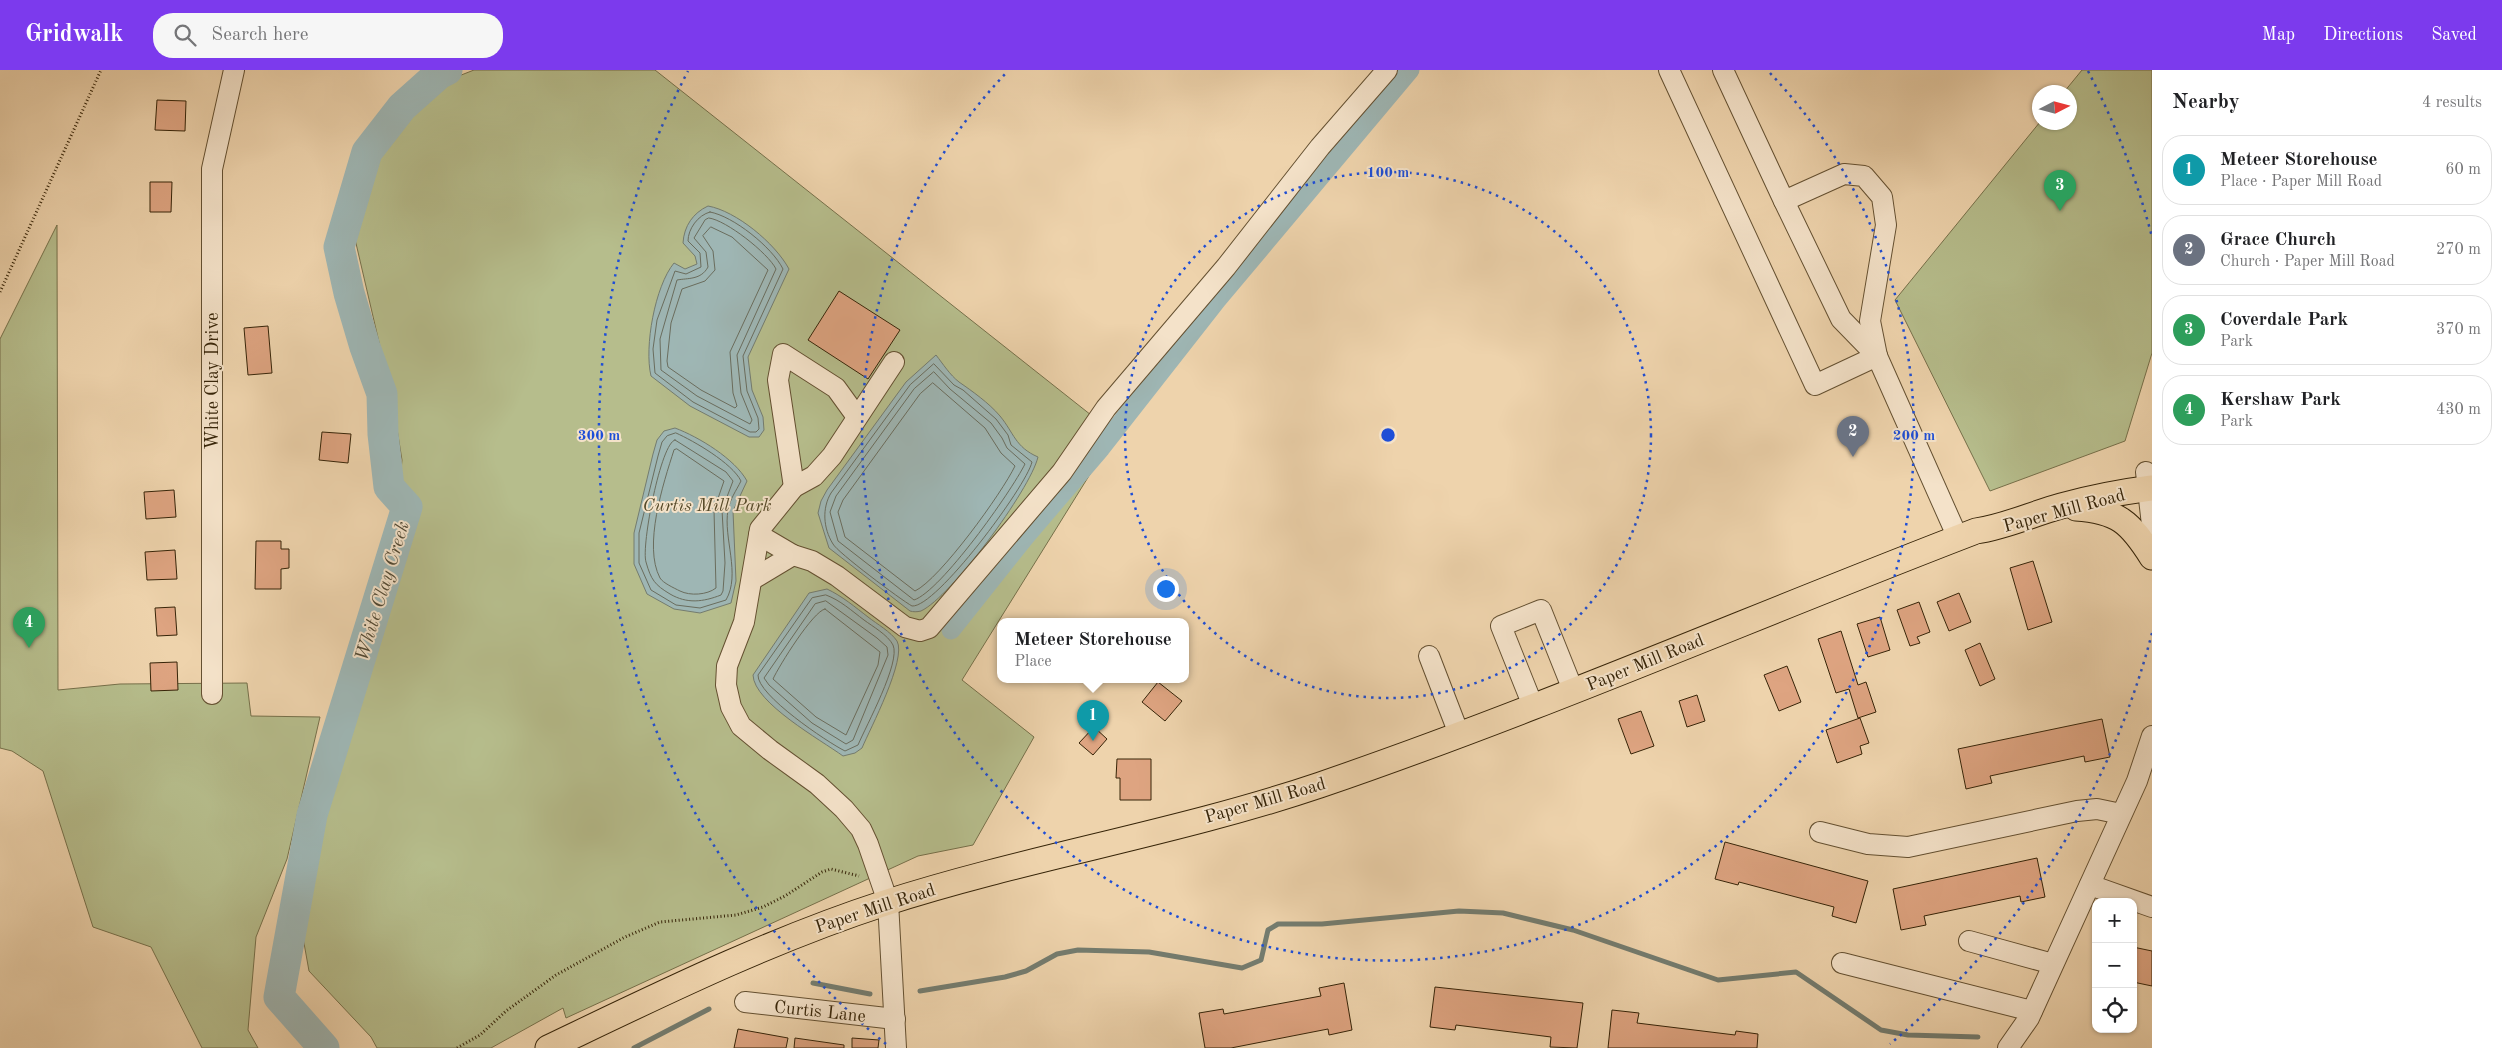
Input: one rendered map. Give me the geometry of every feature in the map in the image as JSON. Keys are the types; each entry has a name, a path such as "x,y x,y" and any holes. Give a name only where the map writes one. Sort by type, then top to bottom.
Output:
{"main road":[{"name":"Paper Mill Road","path":"1967,534 1989,515 2056,490 2149,480"},
{"name":"Paper Mill Road","path":"548,1048 726,963 800,933 888,902 1285,796 1532,706 1967,534 1992,529 2149,480"},
{"path":"2061,506 2099,509 2122,520 2140,539 2152,558"}],"street":[{"name":"White Clay Drive","path":"212,694 212,169 234,70"},
{"path":"759,535 793,554 812,561 837,576 905,627 920,631 930,628 1062,472 1106,408 1226,267 1320,147 1387,70"},
{"path":"1670,70 1815,385 1877,356"},
{"path":"1723,70 1841,319 1877,356"},
{"path":"1784,200 1844,174 1864,176 1882,197 1886,225 1870,320 1877,356 1967,534"},
{"path":"794,487 778,380 783,354 836,388 857,417"},
{"path":"894,362 832,456 814,476 794,487 760,528 753,579 744,622 727,666 726,685 731,707 741,726 816,784 844,809 861,829 874,859 888,902 896,1048"},
{"path":"2149,480 2152,525"},
{"path":"753,579 793,554"},
{"path":"1532,706 1501,626 1541,610 1573,690"},
{"path":"1429,656 1458,734"},
{"path":"2008,1048 2032,1011 2122,814 2144,783 2152,736"},
{"path":"1820,832 1868,844 1908,847 2077,811 2097,810 2122,814"},
{"path":"2090,885 2152,907"},
{"path":"1969,941 2054,964"},
{"path":"1842,963 2032,1011"},
{"name":"Curtis Lane","path":"745,1002 895,1019"}],"path":[{"path":"0,292 102,70"},
{"path":"457,1048 480,1034 506,1011 556,976 591,954 651,926 680,918 736,915 763,907 785,896 822,872 831,869 864,878"}],"green space":[{"name":"Curtis Mill Park","path":"474,70 655,70 1115,434 1001,618 997,618 997,624 962,680 1034,737 973,845 918,856 566,1018 563,1008 491,1048 377,1048 371,1037 309,971 295,893 369,649 384,590 396,521 402,460 392,398 355,239 375,156 446,81"},
{"path":"2082,70 2152,70 2152,353 2125,441 1990,491 1895,300 2033,130 2077,130 2077,85 2070,85"},
{"path":"57,225 58,690 120,684 247,683 251,716 320,717 287,859 256,937 248,1030 258,1048 202,1048 151,947 93,927 43,771 12,751 0,748 0,339"}],"water":[{"path":"708,206 730,214 754,230 783,259 789,269 748,357 752,390 763,417 764,430 759,437 749,437 690,406 651,376 649,364 650,334 661,286 674,263 685,269 697,264 695,256 683,243 685,231 694,216"},
{"path":"936,355 956,379 996,411 1024,449 1038,457 1021,493 969,565 934,602 921,611 914,612 910,611 829,548 818,513 821,501 827,490 906,382"},
{"path":"675,428 695,437 716,450 734,465 747,481 733,511 736,581 731,603 700,613 674,609 647,594 634,564 634,533 657,440 664,431"},
{"path":"827,589 843,598 888,631 897,641 899,650 897,663 886,694 862,748 855,753 843,756 776,709 756,686 753,675 809,593"}],"building":[{"path":"157,100 186,101 185,131 155,130"},
{"path":"150,182 172,182 171,212 150,212"},
{"path":"839,291 900,330 868,379 808,340"},
{"path":"268,326 272,373 248,375 244,328"},
{"path":"322,432 351,434 348,463 319,460"},
{"path":"174,490 176,517 146,519 144,492"},
{"path":"256,541 281,541 281,549 289,549 289,568 281,569 281,589 255,589"},
{"path":"175,550 177,579 147,580 145,552"},
{"path":"2033,561 2052,622 2028,630 2010,568"},
{"path":"1959,593 1971,622 1949,631 1937,602"},
{"path":"1919,602 1930,632 1917,637 1920,643 1910,646 1897,610"},
{"path":"175,607 177,635 157,636 155,608"},
{"path":"1880,617 1890,650 1868,657 1857,624"},
{"path":"1841,631 1858,685 1866,682 1876,712 1858,718 1849,689 1836,693 1818,639"},
{"path":"1980,643 1995,679 1980,686 1965,650"},
{"path":"177,662 178,690 151,691 150,663"},
{"path":"1787,666 1801,702 1779,711 1764,675"},
{"path":"1157,683 1182,701 1165,721 1142,702"},
{"path":"1697,695 1705,721 1687,727 1679,701"},
{"path":"1641,711 1654,746 1631,754 1618,719"},
{"path":"1860,718 1869,743 1860,746 1862,754 1837,763 1826,730"},
{"path":"2102,719 2110,757 2085,762 2084,756 1990,776 1992,783 1966,789 1958,749"},
{"path":"1094,727 1107,739 1093,755 1079,743"},
{"path":"1117,759 1151,759 1151,800 1120,800 1120,778 1116,778"},
{"path":"1725,842 1868,881 1856,923 1832,916 1834,907 1739,882 1738,885 1715,879"},
{"path":"2037,858 2045,897 2021,902 2020,896 1924,916 1926,925 1901,930 1893,889"},
{"path":"2137,948 2152,951 2152,986 2137,983"},
{"path":"1344,983 1352,1030 1329,1035 1328,1029 1231,1048 1205,1048 1199,1013 1223,1009 1224,1014 1321,996 1319,988"},
{"path":"1435,987 1583,1003 1577,1048 1550,1047 1551,1037 1456,1025 1455,1030 1430,1027"},
{"path":"1612,1010 1639,1013 1637,1023 1735,1035 1736,1031 1758,1034 1757,1048 1608,1048"},
{"path":"738,1029 788,1038 786,1048 734,1048"},
{"path":"795,1038 844,1045 844,1048 794,1048"},
{"path":"852,1038 879,1040 878,1048 852,1048"}],"waterway":[{"name":"White Clay Creek","path":"324,1048 279,997 312,815 407,507 389,487 383,434 382,394 365,347 349,293 339,247 367,152 402,107 439,74 447,70"},
{"path":"951,630 1025,537 1101,448 1217,300 1410,70"},
{"path":"920,991 1005,977 1026,971 1057,954 1078,950 1149,952 1242,968 1261,960 1268,930 1278,924 1322,924 1459,911 1503,913 1573,930 1718,980 1796,972 1881,1030 1908,1035 1978,1037"},
{"path":"813,983 870,994"},
{"path":"634,1048 709,1009"}],"place":[{"name":"Coverdale Park","path":"2060,211"},
{"name":"Grace Church","path":"1853,457"},
{"name":"Kershaw Park","path":"29,648"},
{"name":"Meteer Storehouse","path":"1093,741"}]}
